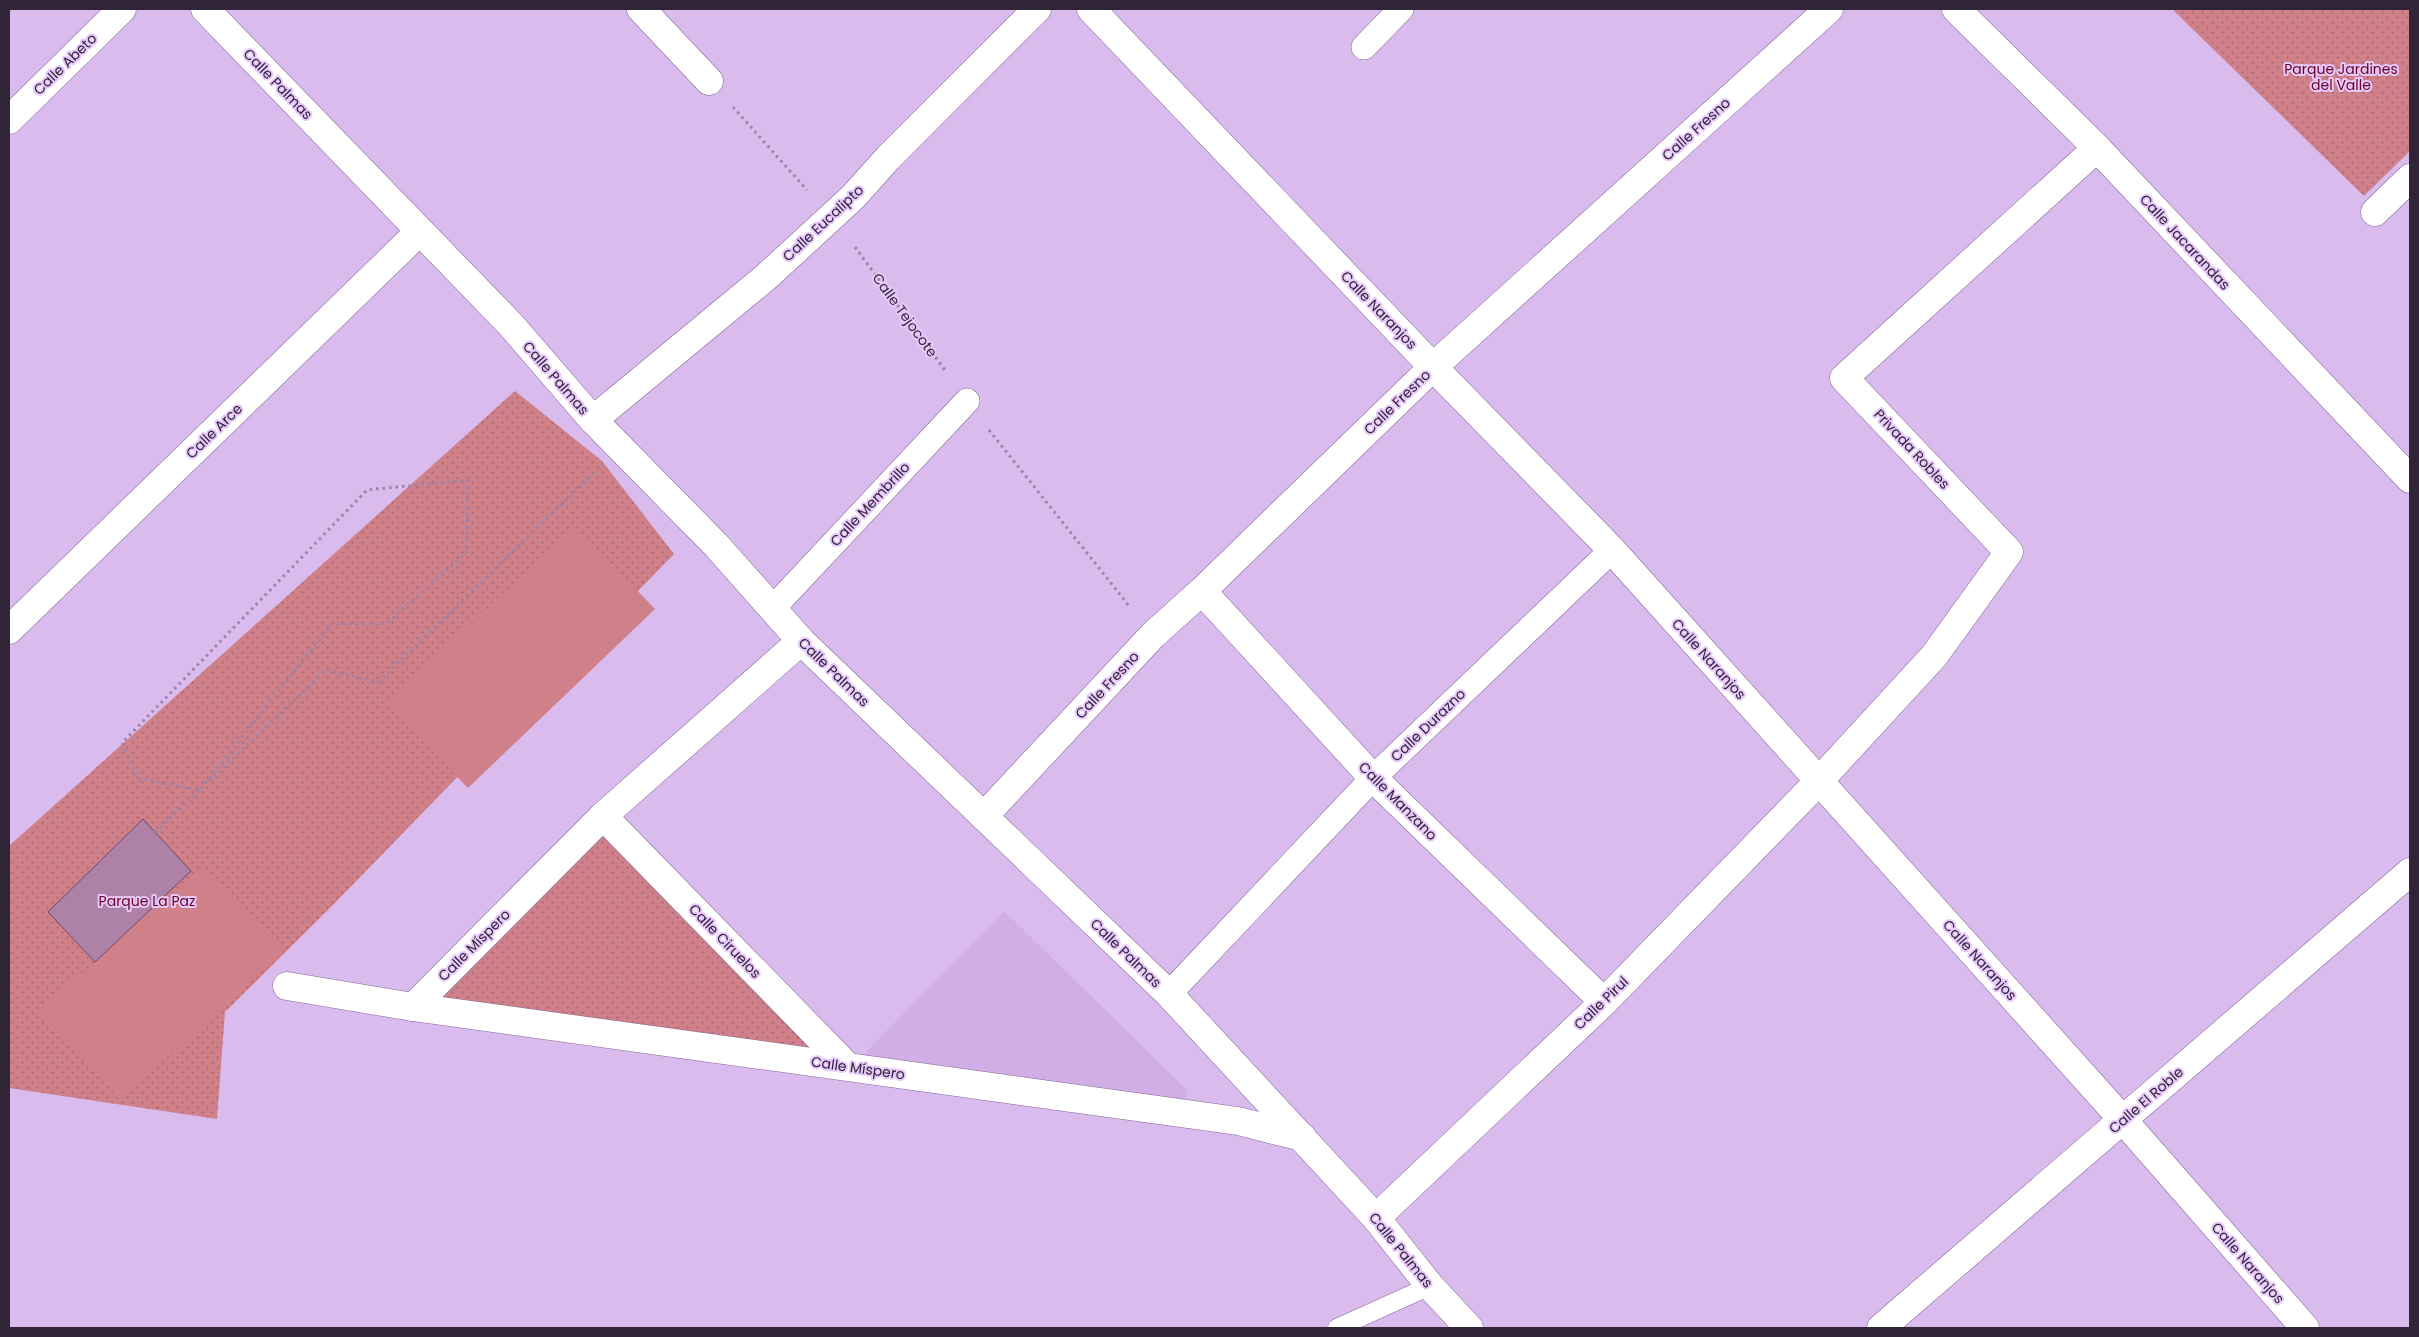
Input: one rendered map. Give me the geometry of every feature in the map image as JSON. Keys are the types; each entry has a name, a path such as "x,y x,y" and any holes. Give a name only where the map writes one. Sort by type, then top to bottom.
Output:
{"street":[{"name":"Calle Abeto","path":"9,120 122,9"},
{"name":"Calle Palmas","path":"205,9 510,325 593,420 716,545 802,641 1169,994 1376,1218 1430,1286 1469,1328"},
{"path":"641,9 709,81"},
{"name":"Calle Eucalipto","path":"593,420 766,277 830,216 853,197 888,158 1037,9"},
{"name":"Calle Naranjos","path":"1092,9 1433,367 1612,550 2123,1120 2306,1328"},
{"path":"1364,47 1401,9"},
{"name":"Calle Fresno","path":"984,816 1153,635 1202,591 1433,367 1829,9"},
{"name":"Calle Jacarandas","path":"1956,9 2097,148 2410,479"},
{"name":"Privada Robles","path":"1819,781 1934,656 2009,552 1844,378 2097,148"},
{"path":"2375,212 2410,178"},
{"name":"Calle Arce","path":"9,630 420,232"},
{"name":"Calle Membrillo","path":"773,608 967,401"},
{"name":"Calle Durazno","path":"1169,994 1373,778 1612,550"},
{"name":"Calle Manzano","path":"1202,591 1373,778 1604,1002"},
{"name":"Calle Míspero","path":"413,1007 603,816 802,641"},
{"name":"Calle Pirul","path":"1376,1218 1604,1002 1819,781"},
{"name":"Calle Ciruelos","path":"603,816 848,1066"},
{"name":"Calle El Roble","path":"1881,1328 2410,872"},
{"name":"Calle Míspero","path":"287,986 413,1007 1238,1120 1302,1137"}],"lane":[{"path":"1337,1328 1430,1286"}],"path":[{"name":"Calle Tejocote","path":"709,81 830,216 866,260 1011,460 1153,635"},
{"path":"155,832 326,670 378,682 619,448"},
{"path":"468,480 468,552 386,624 332,624 200,790 137,778 122,743 367,490 468,480"}],"shaded area":[{"path":"1004,911 1185,1088 1187,1094 1185,1101 862,1056"}],"green space":[{"name":"Parque Jardines del Valle","path":"2172,9 2410,9 2410,151 2364,196"},
{"name":"Parque La Paz","path":"515,391 602,461 674,554 333,905 225,1012 217,1119 9,1088 9,846"},
{"path":"574,525 655,609 468,788 387,704"},
{"path":"603,816 847,1066 433,998"},
{"path":"203,865 283,953 120,1100 40,1011"}],"building":[{"path":"143,819 191,871 95,962 48,912"}]}
